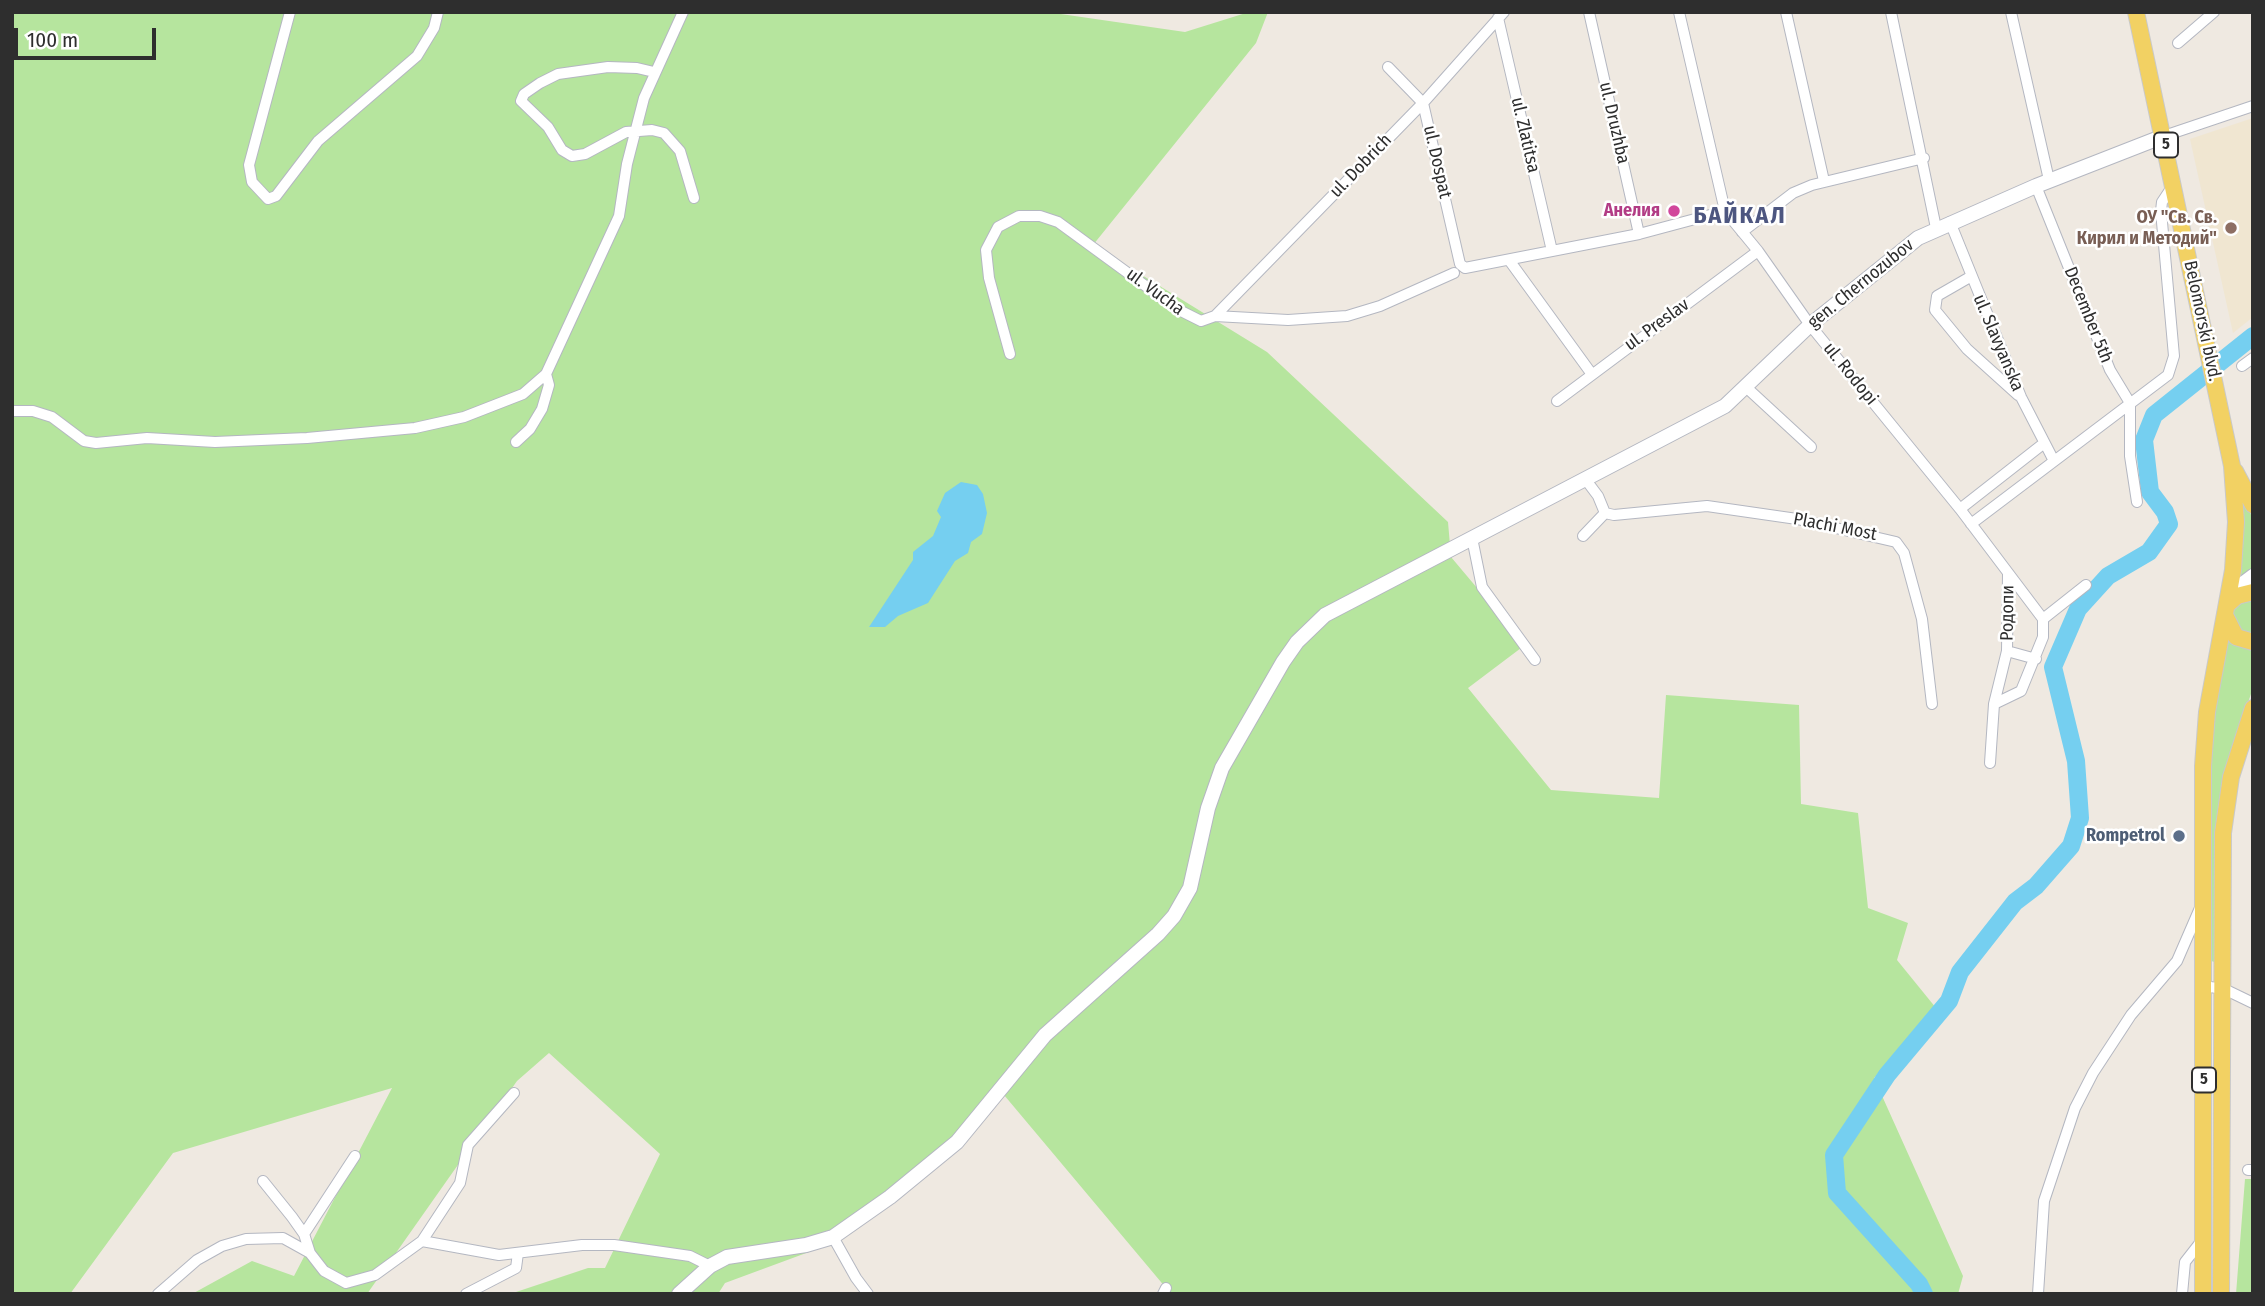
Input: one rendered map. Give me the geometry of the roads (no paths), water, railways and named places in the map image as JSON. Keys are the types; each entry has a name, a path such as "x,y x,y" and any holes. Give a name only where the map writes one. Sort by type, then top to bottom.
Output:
{"main road":[{"name":"Belomorski blvd.","path":"2136,12 2232,466 2236,534 2227,605 2204,738 2203,902"},
{"name":"Belomorski blvd.","path":"2232,466 2252,503"},
{"path":"2253,592 2237,596 2227,605 2236,637 2253,642"},
{"name":"5","path":"2221,1294 2224,989 2222,867 2231,777 2253,708"},
{"name":"5","path":"2203,902 2203,1294"},
{"path":"2204,1219 2222,1215"}],"street":[{"path":"290,12 248,165 252,182 268,199 276,196 318,141 417,56 434,28 438,12"},
{"path":"12,411 33,411 52,417 72,434 96,443 138,438 215,442 307,438 415,428 464,417 523,394 546,374 620,216 636,131 654,72 683,12"},
{"name":"ul. Druzhba","path":"1589,12 1639,234"},
{"name":"ul. Rodopi","path":"1679,12 1725,212 1758,251 1810,325 1971,524 2043,619"},
{"path":"1786,12 1824,181"},
{"name":"ul. Slavyanska","path":"1891,12 1924,158 1943,225 1970,277 2043,444 2054,461"},
{"name":"December 5th","path":"2011,12 2042,183 2110,370 2130,403"},
{"path":"2178,43 2214,12"},
{"name":"ul. Dobrich","path":"1215,316 1423,103 1501,15"},
{"name":"ul. Zlatitsa","path":"1501,15 1552,251"},
{"name":"ul. Dospat","path":"1388,66 1423,103 1460,264 1465,268 1509,260"},
{"path":"654,72 637,68 608,67 558,74 540,83 522,98 523,106 541,118 562,150 572,156 585,154 618,135 658,130 673,140 680,151 694,198"},
{"path":"2164,136 2253,106"},
{"name":"gen. Chernozubov","path":"710,1266 727,1257 806,1245 833,1237 891,1197 957,1142 1026,1054 1174,916 1190,888 1208,808 1222,768 1255,707 1297,642 1339,605 1725,406 1810,325 1896,254 1943,225 2164,136"},
{"path":"1742,232 1793,193 1824,181 1924,158"},
{"path":"1971,524 2164,380 2173,365 2161,211 2162,202 2174,184"},
{"path":"1591,373 1509,260 1639,234 1725,212"},
{"name":"ul. Vucha","path":"1010,354 989,278 986,250 998,227 1019,216 1040,216 1058,222 1186,315 1201,321 1215,316 1288,320 1347,316 1380,306 1454,274"},
{"name":"ul. Preslav","path":"1557,401 1591,373 1758,251"},
{"path":"1970,277 1937,296 1935,310 1967,349 2021,397"},
{"path":"2242,366 2253,358"},
{"path":"516,442 530,429 541,409 549,385 546,374"},
{"path":"1746,388 1811,447"},
{"path":"2130,403 2130,456 2137,502"},
{"path":"1959,509 2043,444"},
{"path":"1583,536 1605,513 1598,496 1586,480"},
{"name":"Plachi Most","path":"1605,513 1614,515 1707,506 1797,519 1896,542 1904,553 1922,619 1931,705"},
{"path":"1472,538 1482,587 1535,660"},
{"name":"Родопи","path":"1990,763 1994,704 2007,651 2008,574"},
{"path":"2227,605 2253,576"},
{"path":"2043,619 2086,585"},
{"name":"Родопи","path":"1994,704 2021,691 2043,637 2043,619"},
{"name":"Родопи","path":"2007,651 2036,659"},
{"path":"2038,1294 2044,1201 2075,1108 2093,1073 2131,1015 2177,961 2203,902"},
{"path":"2203,986 2224,989 2253,1003"},
{"path":"158,1294 197,1260 222,1246 246,1240 283,1238 310,1253 334,1278 346,1283 359,1282 375,1275 422,1241 460,1182 468,1145 514,1093"},
{"path":"304,1234 355,1156"},
{"path":"262,1181 304,1234 310,1253"},
{"path":"833,1237 868,1294"},
{"path":"2182,1294 2185,1262 2203,1238"},
{"path":"422,1241 485,1254 518,1254 582,1245 614,1245 690,1256 710,1266 679,1294"},
{"path":"466,1294 516,1268 518,1254"}],"water":[{"path":"961,482 977,485 983,494 987,513 982,534 971,542 968,553 955,561 928,603 898,616 885,627 869,627 913,560 913,552 933,536 941,517 937,511 945,493"}],"waterway":[{"path":"1924,1294 1919,1284 1837,1193 1834,1155 1887,1075 1949,1001 1960,972 2015,902 2036,886 2071,846 2080,818 2076,761 2053,667 2078,609 2108,576 2149,552 2169,524 2165,512 2150,492 2144,440 2154,415 2253,336"}],"place":[{"name":"Анелия","path":"1674,211"},
{"name":"ОУ \"Св. Св. Кирил и Методий\"","path":"2231,228"},
{"name":"Rompetrol","path":"2179,836"}],"district":[{"name":"БАЙКАЛ","path":"1740,216"}]}
